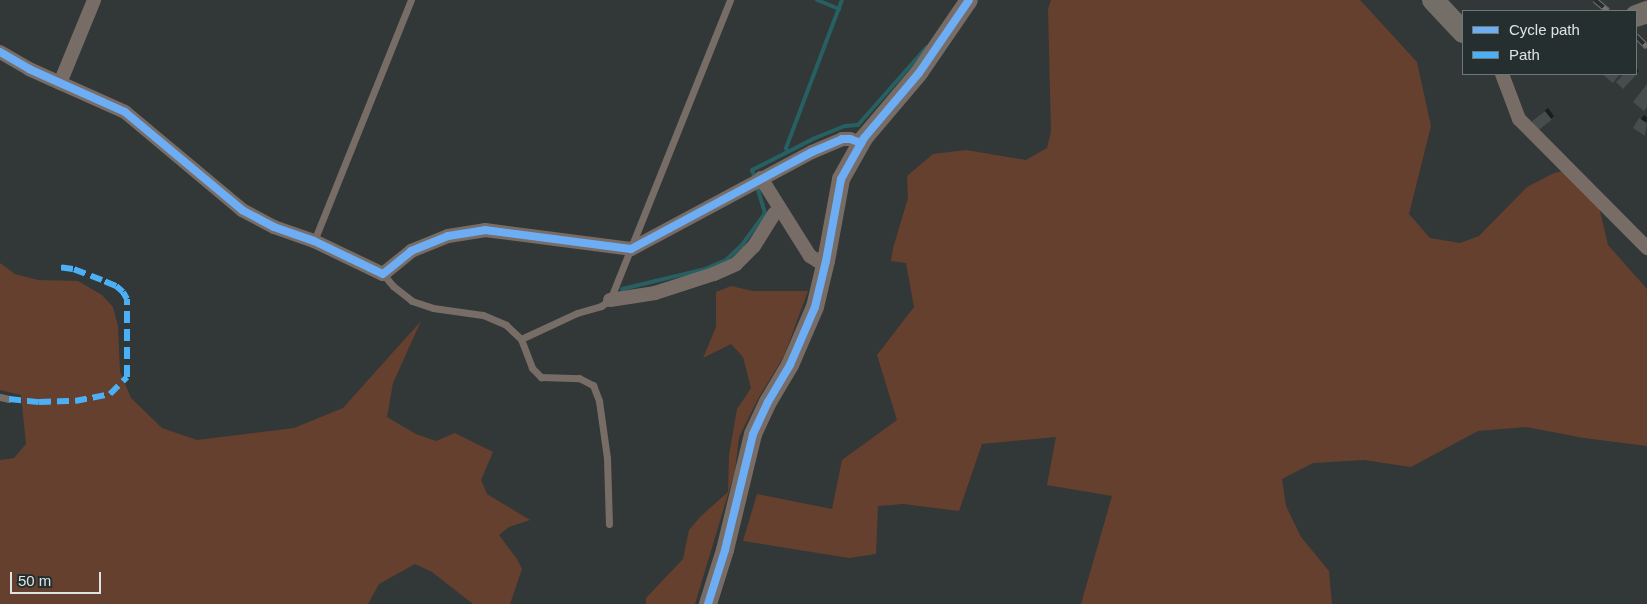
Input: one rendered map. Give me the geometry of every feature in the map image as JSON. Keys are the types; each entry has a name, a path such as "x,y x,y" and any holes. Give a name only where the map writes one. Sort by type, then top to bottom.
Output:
{"main road":[{"path":"1433,0 1462,31"}],"street":[{"path":"60,83 94,0"},
{"path":"708,604 725,550 753,434 804,334 815,307 826,261 841,179 861,144 919,73 969,0"},
{"path":"0,52 29,69 125,112 242,210 274,227 314,242 383,274 411,251 448,236 485,230 631,249 761,178 842,139 850,139 861,144"},
{"path":"1502,75 1518,119 1647,248"},
{"path":"761,178 810,256 818,261 826,261"},
{"path":"610,300 655,293 725,269 745,256 774,214 780,210"}],"lane":[{"path":"314,242 411,0"},
{"path":"521,339 577,313 601,306 610,300 730,0"},
{"path":"383,274 393,286 412,301 433,308 483,315 506,325 521,339 532,368 541,377 579,378 593,385 598,401 607,458 609,524"},
{"path":"0,397 9,399"}],"shaded area":[{"path":"1051,0 1360,0 1417,62 1431,126 1409,214 1430,238 1460,243 1479,236 1527,187 1554,173 1571,170 1596,194 1608,245 1647,289 1647,446 1584,438 1526,427 1478,431 1411,467 1364,460 1313,463 1282,479 1286,506 1301,537 1329,571 1332,604 1081,604 1112,496 1047,485 1056,437 982,444 959,511 903,504 878,506 876,554 849,558 743,541 757,494 832,509 842,460 897,420 877,355 914,307 906,263 891,261 908,198 907,176 933,154 966,150 1026,160 1047,148 1051,132 1048,9"},
{"path":"0,263 15,274 38,280 78,281 102,295 113,307 118,326 120,372 131,398 162,428 197,440 294,428 343,408 421,321 393,383 387,417 416,434 436,441 455,433 493,452 481,480 487,494 530,520 509,527 499,535 522,569 510,604 473,604 432,572 415,564 379,584 368,604 0,604 0,460 14,458 26,444 21,395 0,390"},
{"path":"731,286 753,291 808,291 784,356 759,397 739,437 735,471 695,604 646,604 646,598 683,559 689,530 701,516 728,492 729,455 737,409 751,388 743,357 731,344 703,358 716,327 716,292"}],"building":[{"path":"1603,75 1619,75 1613,83"},
{"path":"1623,75 1636,75 1623,89 1616,82"},
{"path":"1647,84 1647,107 1644,111 1633,102"},
{"path":"1545,111 1552,120 1538,130 1532,121"},
{"path":"1639,118 1647,123 1645,136 1633,128"}],"waterway":[{"path":"817,0 839,9"},
{"path":"788,152 786,148 842,0"},
{"path":"755,179 752,170 815,138 845,126 858,125 926,48"},
{"path":"622,289 705,269 726,260 742,245 765,213 757,186"}],"railway":[{"path":"1595,0 1607,10"},
{"path":"1637,37 1647,47"}],"marked path":[{"path":"9,399 39,402 75,401 110,394 127,377 127,299 123,292 116,286 102,280 73,269 58,267"}],"cycle path":[{"path":"708,604 725,550 753,434 768,402 790,365 815,307 826,261 841,179 864,138 919,73 969,0"},
{"path":"0,52 29,69 125,112 242,210 274,227 314,241 383,274 411,251 448,236 485,230 631,249 812,152 842,139 850,139 861,143"}]}
